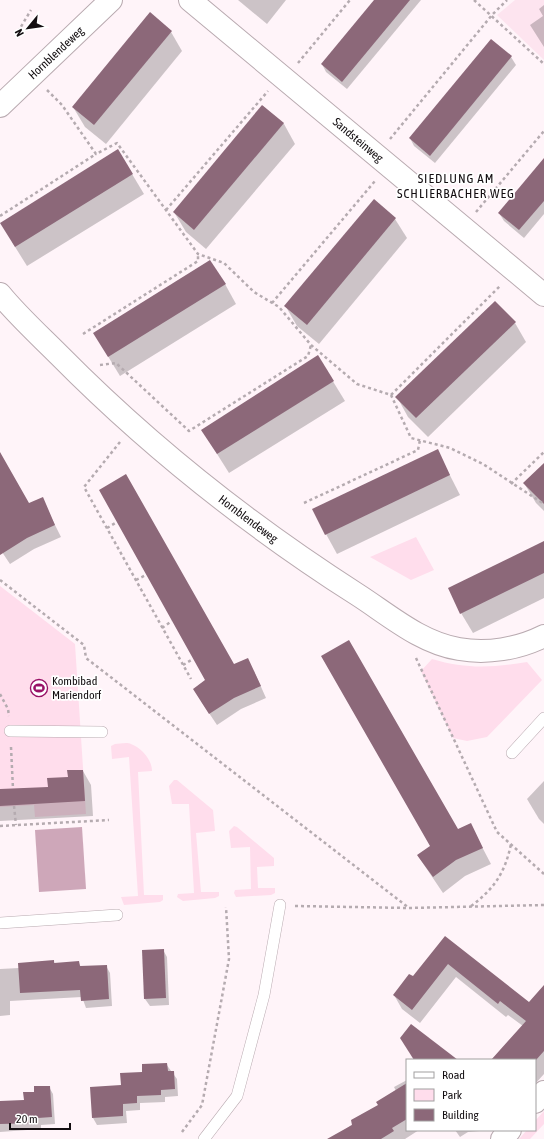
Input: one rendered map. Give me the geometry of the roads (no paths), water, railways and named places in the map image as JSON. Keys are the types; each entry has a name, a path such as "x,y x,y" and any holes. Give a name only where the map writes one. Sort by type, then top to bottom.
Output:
{"street":[{"name":"Hornblendeweg","path":"0,106 111,0"},
{"name":"Sandsteinweg","path":"190,0 544,295"},
{"name":"Hornblendeweg","path":"0,294 74,370 119,413 213,493 297,556 418,634 458,649 482,650 502,650 544,636"},
{"path":"536,1101 544,1092"},
{"path":"502,1139 509,1131"}],"lane":[{"path":"512,753 544,718"},
{"path":"10,731 102,732"},
{"path":"204,1139 237,1096 264,995 280,905"},
{"path":"0,923 117,915"}],"place":[{"name":"Kombibad Mariendorf","path":"39,688"}],"district":[{"name":"SIEDLUNG AM SCHLIERBACHER WEG","path":"456,186"}]}
